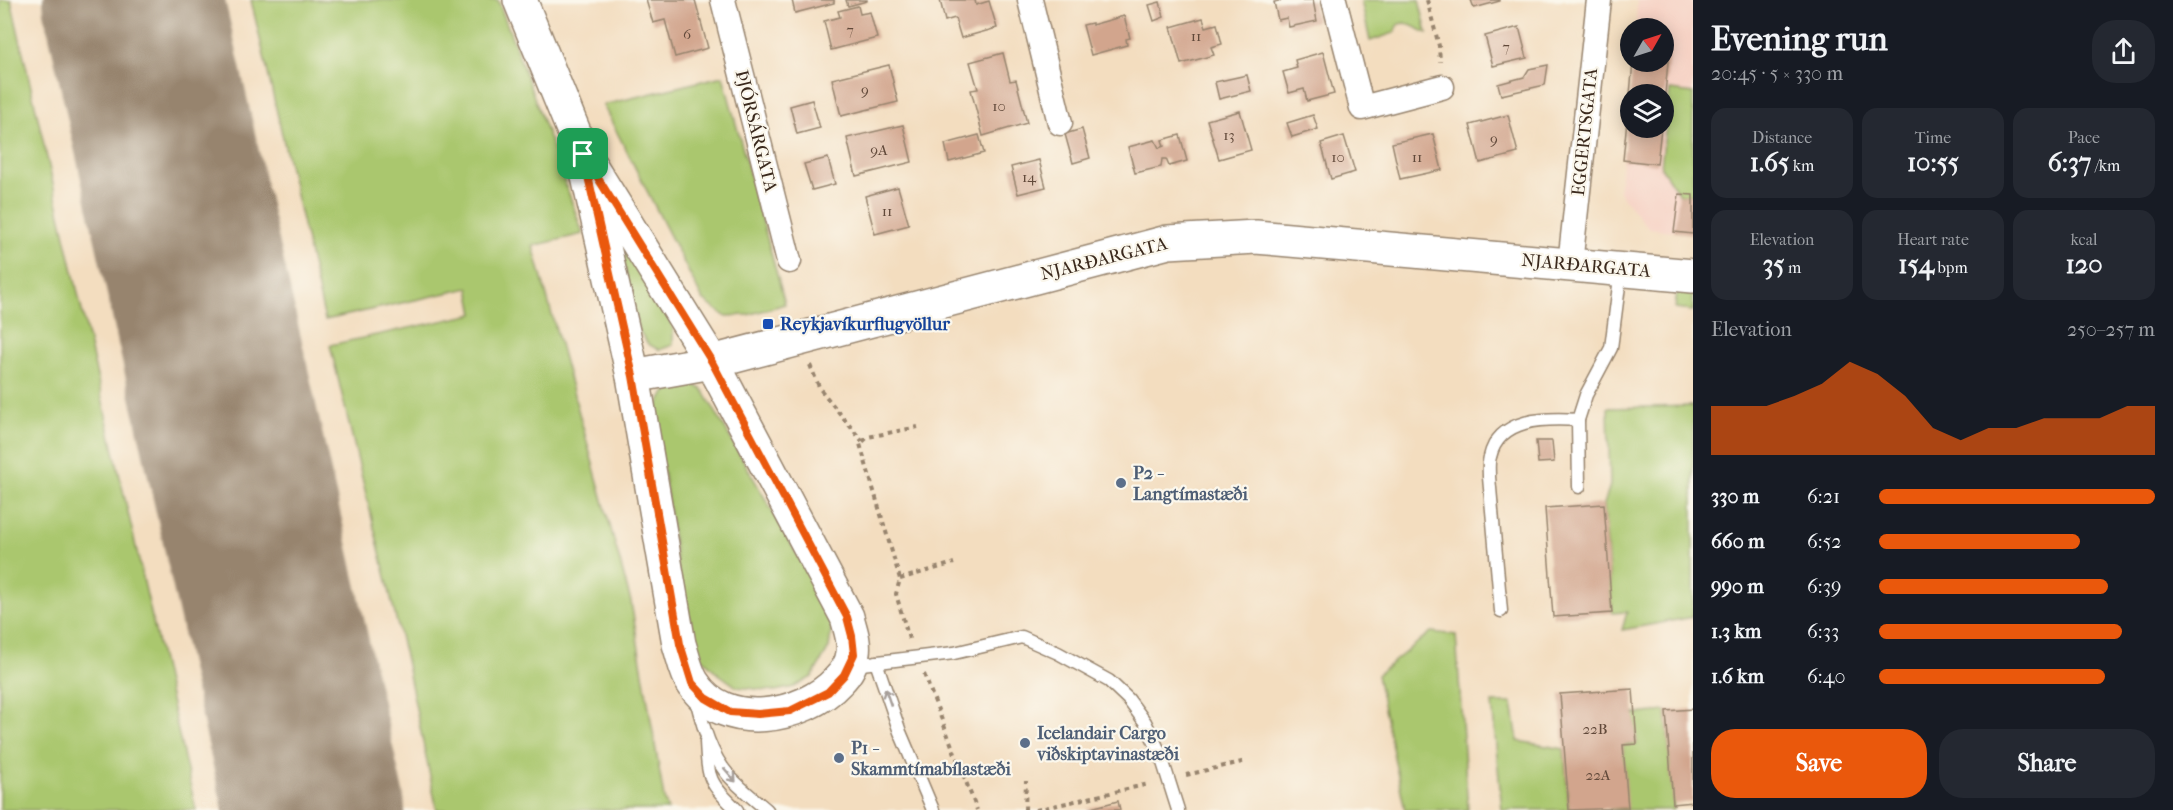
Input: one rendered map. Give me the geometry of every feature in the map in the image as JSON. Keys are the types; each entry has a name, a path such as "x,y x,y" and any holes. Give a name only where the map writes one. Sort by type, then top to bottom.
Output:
{"main road":[{"path":"520,0 583,154 633,376 680,644 692,683 706,698 730,712 758,714 790,711 828,692 844,675 862,664 854,654 847,617 712,362 583,154"},
{"name":"NJARÐARGATA","path":"633,376 712,362 1168,242 1256,237 1693,276"}],"street":[{"name":"ÞJÓRSÁRGATA","path":"723,0 789,261"},
{"path":"1030,0 1060,123"},
{"path":"1334,0 1362,108 1442,87"},
{"name":"EGGERTSGATA","path":"1570,264 1599,0"}],"lane":[{"path":"1579,487 1578,420 1586,395 1611,348 1621,269"},
{"path":"1501,611 1489,477 1490,458 1497,440 1515,426 1537,418 1578,420"},
{"path":"933,810 900,732 862,664 954,653 1022,637 1058,653 1109,681 1128,699 1145,722 1160,753 1178,810"},
{"path":"692,683 706,737 707,771 711,782 737,810"},
{"path":"706,737 728,775 767,810"}],"path":[{"path":"1427,0 1439,46 1442,87"},
{"path":"809,360 820,389 862,441"},
{"path":"918,427 868,437 862,441 860,449 900,579 896,594 912,648 977,810"},
{"path":"900,579 954,563"},
{"path":"1036,810 1246,761"},
{"path":"1025,810 1026,781"}],"shaded area":[{"path":"1637,0 1693,0 1693,234 1648,228 1619,192 1625,138 1674,138 1674,84 1631,84 1632,72 1674,72 1674,18 1636,18"}],"green space":[{"path":"0,0 11,0 196,810 0,810"},
{"path":"251,0 498,0 583,234 533,246 631,602 664,798 668,810 437,810 406,660 330,345 474,314 469,288 325,320"},
{"path":"1361,0 1419,0 1427,33 1406,23 1399,24 1394,33 1370,41"},
{"path":"723,76 785,304 748,315 725,316 703,300 603,105"},
{"path":"1674,91 1693,93 1693,195 1679,194 1661,167 1664,138 1674,138"},
{"path":"616,224 673,327 673,345 659,350 648,344 638,329"},
{"path":"1677,291 1693,293 1693,311 1675,309"},
{"path":"690,382 703,390 822,598 832,622 829,648 812,677 794,687 775,691 737,687 716,672 698,654 677,566 655,413 667,391"},
{"path":"1693,406 1693,617 1622,630 1627,612 1612,613 1604,504 1610,485 1608,408"},
{"path":"1431,632 1456,635 1468,810 1405,810 1377,675"},
{"path":"1492,703 1512,703 1518,741 1564,749 1569,810 1502,810"},
{"path":"1666,711 1674,810 1609,810 1627,808 1623,745 1637,744 1634,714"}],"building":[{"path":"646,0 695,0 708,48 675,57 665,20 653,23"},
{"path":"792,0 834,0 834,3 795,13"},
{"path":"846,0 867,0 867,1 848,6"},
{"path":"940,0 975,0 976,5 989,1 997,28 961,38 955,18 945,21"},
{"path":"1313,0 1317,21 1289,27 1287,18 1278,20 1274,2"},
{"path":"1471,0 1500,0 1500,1 1474,8"},
{"path":"1160,2 1164,17 1154,21 1149,5"},
{"path":"858,6 860,14 870,12 877,38 831,50 824,21 840,17 838,11"},
{"path":"1124,16 1130,38 1126,39 1127,45 1091,55 1083,25 1092,23 1092,25"},
{"path":"1203,18 1206,27 1217,24 1222,44 1211,47 1214,55 1181,64 1171,27"},
{"path":"1519,27 1527,58 1493,66 1485,36"},
{"path":"1323,52 1334,94 1307,101 1304,89 1289,93 1283,72 1297,68 1295,60"},
{"path":"1003,53 1010,81 1016,80 1027,123 983,136 971,90 978,89 970,62"},
{"path":"889,65 898,102 841,116 832,79"},
{"path":"1548,65 1545,85 1501,95 1498,84 1524,77 1529,69"},
{"path":"1632,72 1667,72 1666,84 1631,84"},
{"path":"1247,75 1251,91 1219,99 1215,82"},
{"path":"812,100 820,128 797,134 790,106"},
{"path":"1240,111 1251,150 1219,159 1207,120"},
{"path":"1313,115 1318,129 1292,137 1287,123"},
{"path":"1508,115 1518,153 1480,163 1470,125"},
{"path":"903,125 912,162 856,176 847,138"},
{"path":"1082,129 1090,158 1073,163 1065,134"},
{"path":"1433,134 1442,170 1400,179 1392,143"},
{"path":"979,135 984,153 949,162 945,144"},
{"path":"1180,135 1187,161 1169,166 1166,159 1162,159 1161,167 1135,173 1128,147 1155,140 1159,148 1164,146 1162,140"},
{"path":"1344,136 1355,172 1331,179 1321,143"},
{"path":"1625,138 1660,138 1657,164 1623,160"},
{"path":"828,158 835,184 812,190 804,164"},
{"path":"1039,160 1046,187 1018,194 1011,167"},
{"path":"898,187 909,225 875,234 865,196"},
{"path":"1679,194 1693,195 1693,234 1674,232"},
{"path":"1536,441 1552,441 1554,462 1538,463"},
{"path":"1604,504 1612,613 1553,617 1545,508"},
{"path":"1633,689 1637,744 1623,745 1628,808 1569,810 1560,694"},
{"path":"1693,709 1693,802 1673,804 1666,711"},
{"path":"1118,801 1120,810 1087,810 1087,809"}],"runway":[{"path":"133,0 315,810"}],"place":[{"name":"Reykjavíkurflugvöllur","path":"768,324"},
{"name":"P2 - Langtímastæði","path":"1121,483"},
{"name":"Icelandair Cargo viðskiptavinastæði","path":"1025,743"},
{"name":"P1 - Skammtímabílastæði","path":"839,758"}],"route":[{"path":"583,154 712,362 847,617 854,654 844,675 828,692 790,711 758,714 730,712 706,698 692,683 680,644 633,376 583,154"}]}
